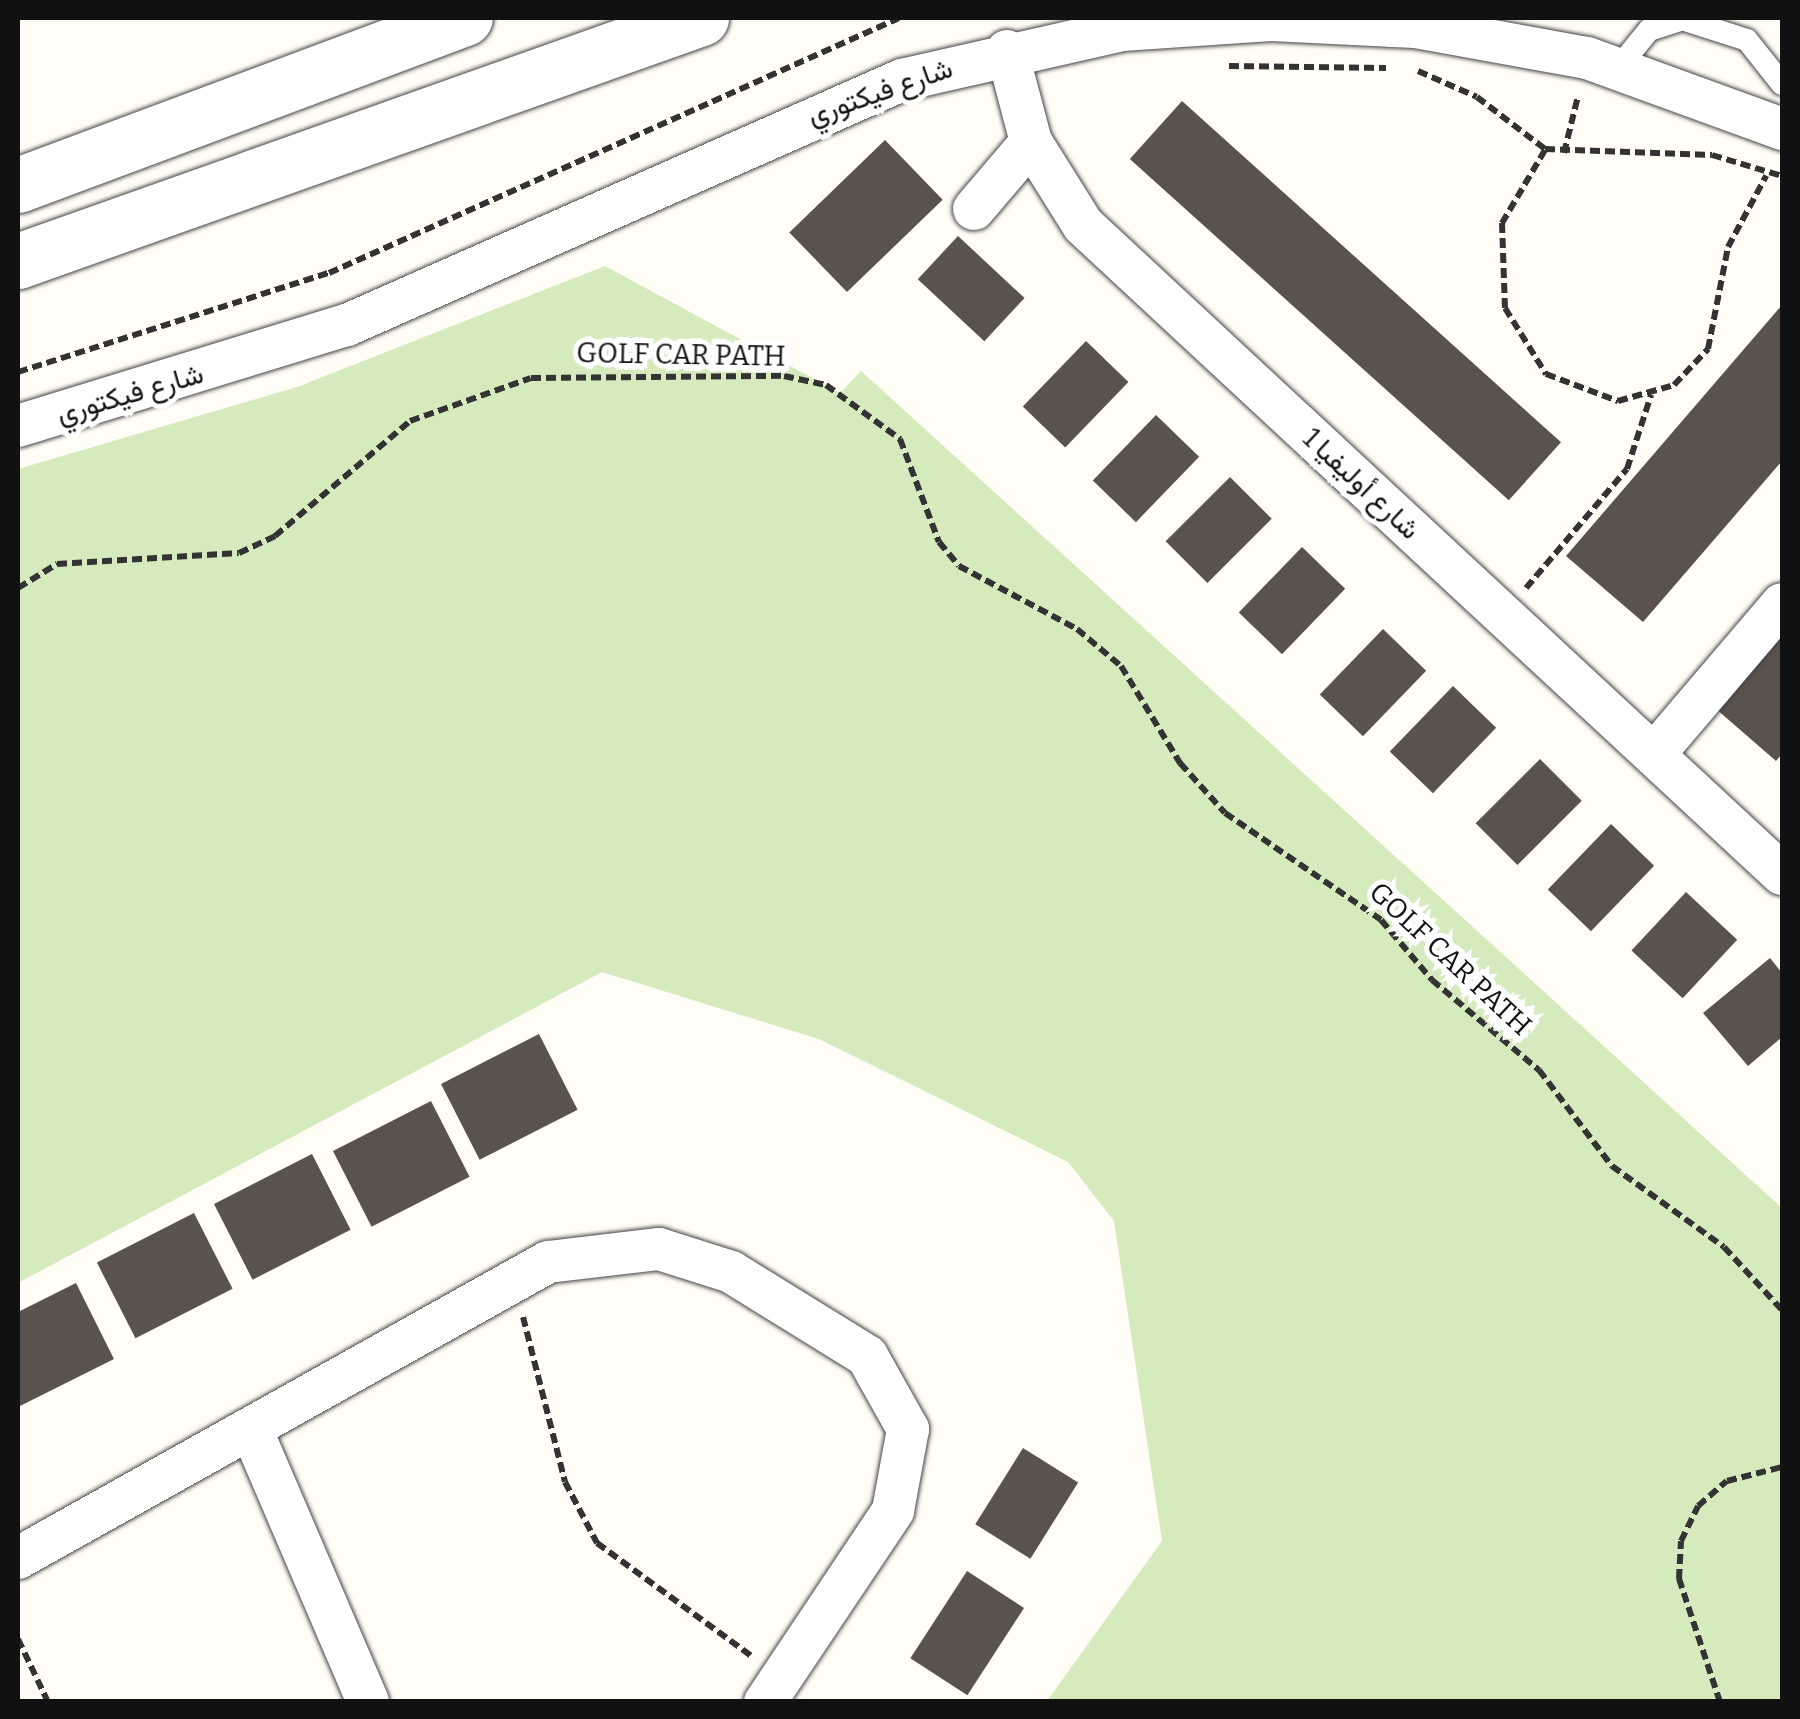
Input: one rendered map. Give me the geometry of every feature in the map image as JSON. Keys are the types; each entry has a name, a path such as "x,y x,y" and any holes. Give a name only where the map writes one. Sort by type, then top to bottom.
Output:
{"street":[{"path":"18,185 465,18"},
{"path":"18,261 700,18"},
{"name":"شارع فيكتوري","path":"18,426 347,325 623,208 806,116 1006,50 1140,28 1404,22 1618,68 1782,130"},
{"name":"شارع أوليفيا 1","path":"1006,50 1030,142 1083,225 1503,616 1656,752 1782,874"},
{"path":"974,209 1030,142"},
{"path":"1656,752 1782,604"},
{"path":"18,1558 252,1431 514,1279 584,1251 696,1257 867,1356 886,1376 908,1428 905,1485 774,1690"},
{"path":"252,1431 368,1702"}],"lane":[{"path":"1618,68 1649,30 1682,19 1747,40 1782,84"}],"path":[{"path":"18,372 329,273 900,18"},
{"path":"1207,66 1421,72 1477,96 1545,149 1712,156 1766,176 1782,176"},
{"path":"1545,149 1502,223 1499,280 1513,333 1568,388 1618,401 1651,395 1694,370 1708,349 1728,248 1766,176"},
{"name":"GOLF CAR PATH","path":"18,588 57,564 240,553 275,536 410,421 530,378 784,376 826,385 900,439 939,542 958,566 1077,629 1120,666 1180,763 1225,813 1382,920 1432,980 1539,1070 1612,1166 1724,1247 1782,1310"},
{"path":"1503,616 1627,469 1651,395"},
{"path":"514,1279 564,1482 597,1543 774,1690"},
{"path":"1720,1702 1679,1579 1681,1541 1698,1506 1727,1481 1782,1468"},
{"path":"18,1639 48,1702"}],"green space":[{"path":"605,266 840,393 861,371 1782,1208 1782,1701 1047,1701 1162,1541 1114,1221 1068,1162 819,1039 602,972 18,1283 18,469 297,387"}],"building":[{"path":"1182,101 1561,442 1509,500 1130,159"},
{"path":"885,140 943,200 847,292 789,232"},
{"path":"958,236 1025,298 984,341 918,279"},
{"path":"1782,305 1782,461 1643,622 1566,556"},
{"path":"1086,341 1128,382 1065,447 1023,406"},
{"path":"1156,415 1199,457 1136,522 1093,480"},
{"path":"1230,477 1272,519 1207,583 1166,541"},
{"path":"1302,547 1345,589 1282,654 1239,612"},
{"path":"1383,629 1426,671 1363,736 1320,694"},
{"path":"1782,631 1782,754 1776,761 1715,708"},
{"path":"1453,686 1496,728 1433,793 1390,751"},
{"path":"1540,759 1582,801 1517,865 1476,823"},
{"path":"1611,824 1654,866 1591,931 1548,889"},
{"path":"1686,892 1737,940 1683,998 1631,951"},
{"path":"1770,958 1782,973 1782,1037 1748,1066 1703,1013"},
{"path":"539,1034 578,1110 480,1160 441,1084"},
{"path":"431,1101 470,1177 372,1227 333,1151"},
{"path":"312,1154 351,1230 253,1280 214,1204"},
{"path":"194,1213 233,1289 135,1338 97,1262"},
{"path":"76,1283 114,1359 18,1407 18,1312"},
{"path":"1023,1448 1078,1482 1030,1559 975,1524"},
{"path":"967,1571 1024,1608 967,1695 910,1658"}]}
